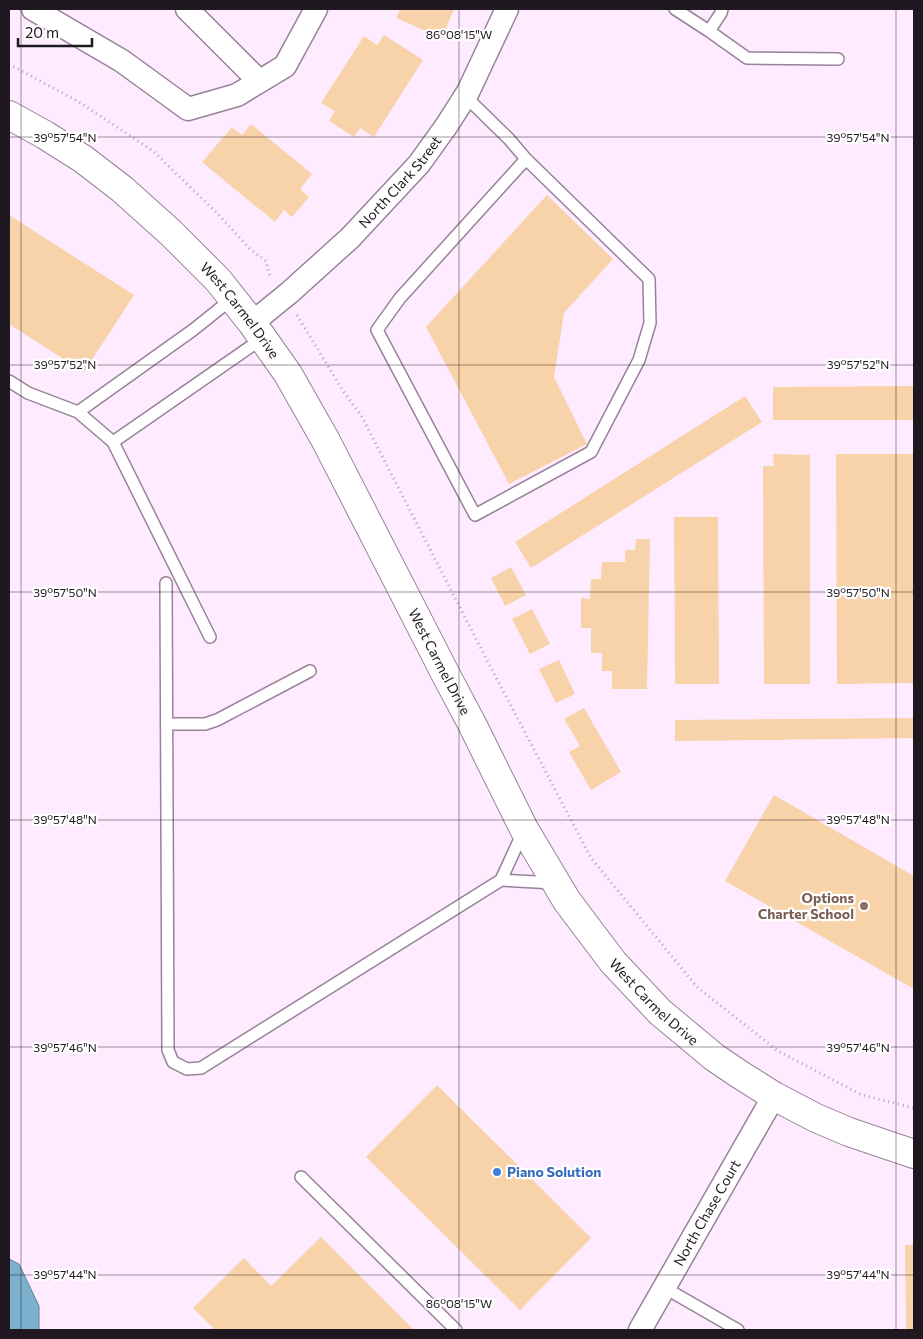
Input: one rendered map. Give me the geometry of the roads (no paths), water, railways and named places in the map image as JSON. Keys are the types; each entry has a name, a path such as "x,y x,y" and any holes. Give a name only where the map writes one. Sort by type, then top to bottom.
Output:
{"street":[{"path":"33,9 122,61 188,109 237,95 285,66 316,9"},
{"path":"187,9 259,81"},
{"name":"North Clark Street","path":"257,330 289,293 350,238 420,164 464,96 507,9"},
{"name":"West Carmel Drive","path":"9,115 83,159 122,189 172,233 218,280 257,330 288,374 326,441 524,829 567,901 613,962 660,1012 714,1057 774,1096 816,1118 849,1132 914,1154"},
{"name":"North Chase Court","path":"640,1330 774,1096"}],"lane":[{"path":"675,9 747,58 838,59"},
{"path":"709,31 722,9"},
{"path":"464,96 649,279 650,323 639,360 591,452 475,515 377,330 400,298 526,159"},
{"path":"78,412 193,330 233,298"},
{"path":"113,442 257,330"},
{"path":"9,381 28,393 78,412 113,442 210,637"},
{"path":"166,582 168,1050 173,1062 187,1069 201,1068 501,880 524,829"},
{"path":"167,724 205,724 216,720 310,671"},
{"path":"501,880 556,883"},
{"path":"301,1178 456,1330"},
{"path":"665,1288 738,1330"}],"water":[{"path":"9,1259 19,1264 39,1306 39,1330 9,1330"}],"place":[{"name":"Options Charter School","path":"864,906"},
{"name":"Piano Solution","path":"497,1172"}]}
